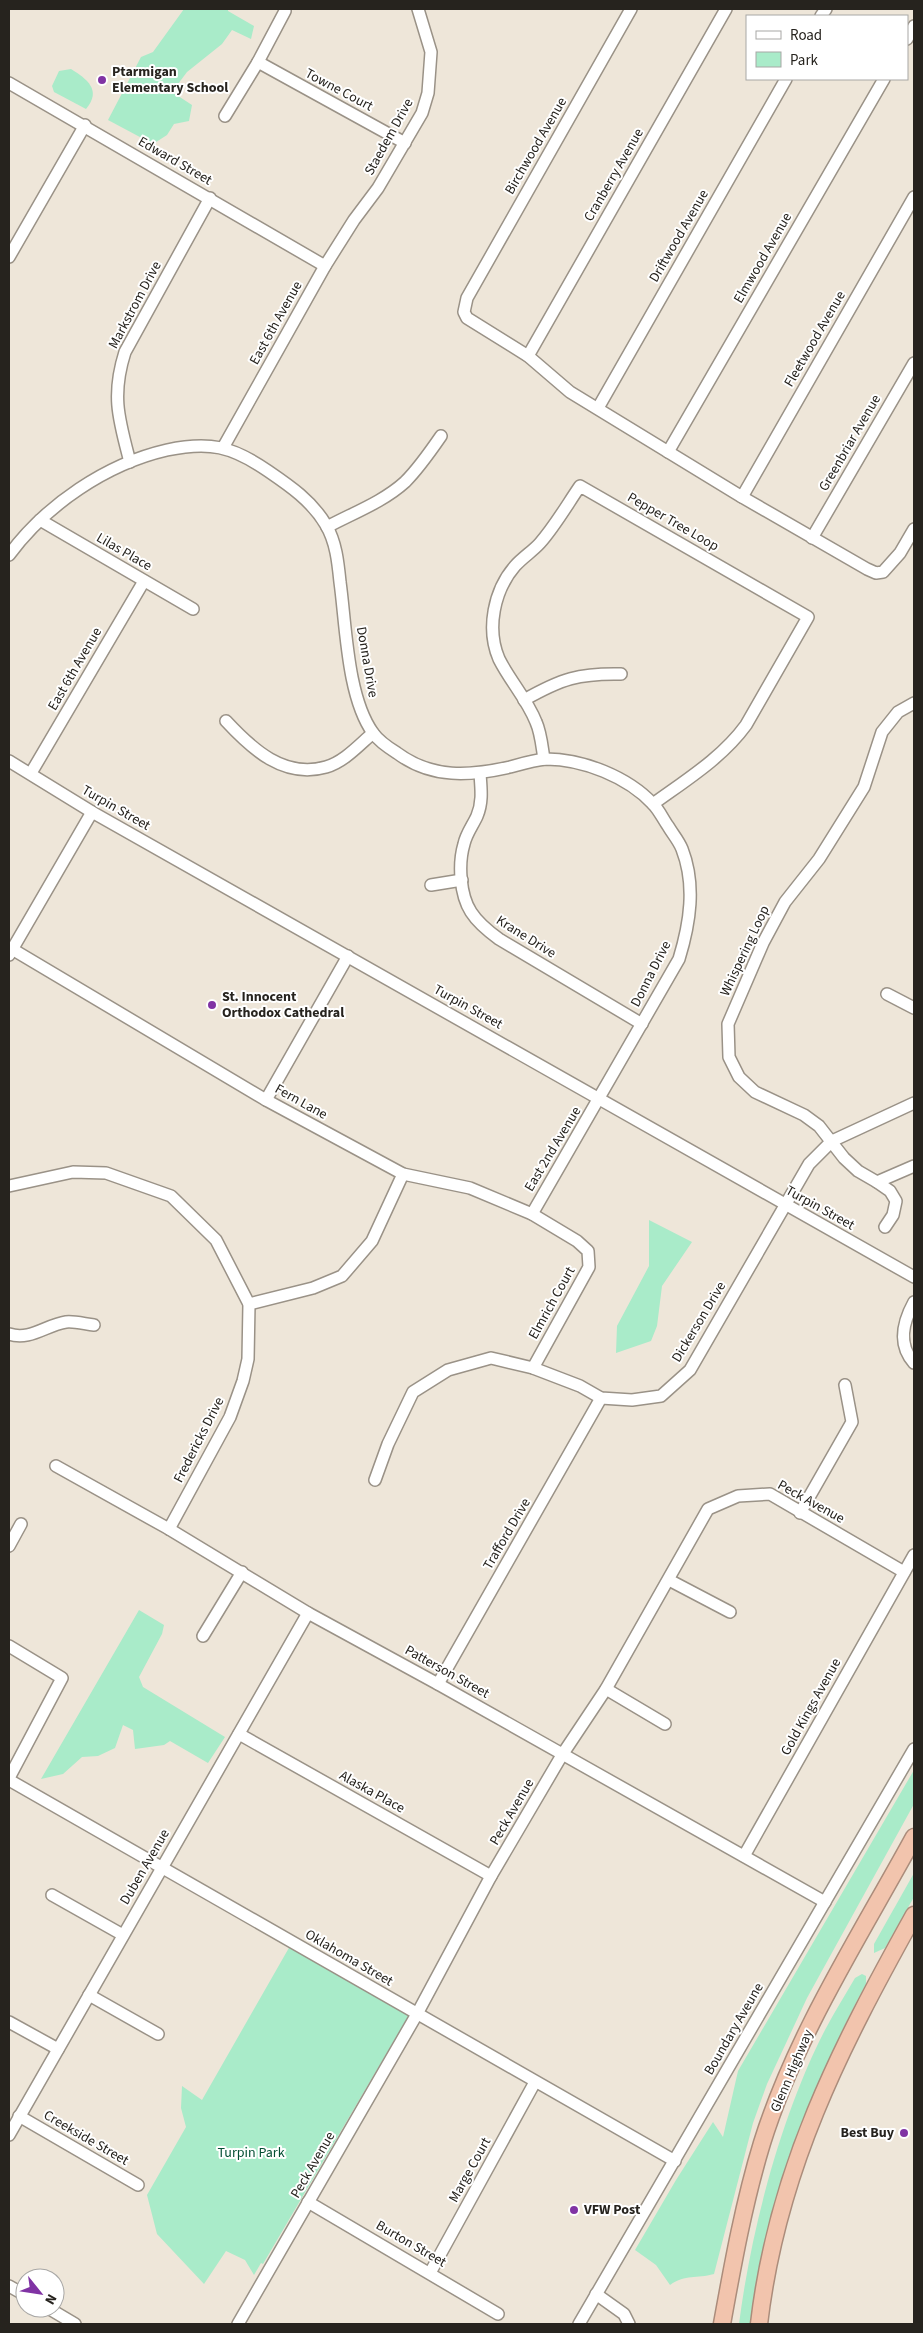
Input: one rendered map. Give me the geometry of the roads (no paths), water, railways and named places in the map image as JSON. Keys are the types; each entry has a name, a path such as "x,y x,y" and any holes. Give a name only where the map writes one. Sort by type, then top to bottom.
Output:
{"highway":[{"name":"Glenn Highway","path":"722,2324 746,2201 763,2141 822,2002 914,1837"},
{"path":"759,2324 765,2274 787,2184 824,2089 868,1997 914,1914"}],"street":[{"name":"Staedem Drive","path":"325,266 405,143 422,113 431,73 431,52 418,9"},
{"name":"Birchwood Avenue","path":"528,356 467,318 464,312 467,298 631,9"},
{"name":"Cranberry Avenue","path":"528,356 726,9"},
{"path":"225,116 258,62 285,11"},
{"path":"908,37 914,26"},
{"name":"Towne Court","path":"258,62 405,143"},
{"name":"Driftwood Avenue","path":"598,408 785,80"},
{"name":"Elmwood Avenue","path":"668,452 883,80"},
{"name":"Edward Street","path":"9,84 85,125 325,266"},
{"path":"9,257 85,125"},
{"name":"Fleetwood Avenue","path":"742,497 914,197"},
{"name":"Markstrom Drive","path":"130,462 116,398 118,374 125,352 210,198"},
{"name":"East 6th Avenue","path":"224,446 325,266"},
{"path":"528,356 570,392 742,497 876,573 883,572 888,568 914,530"},
{"name":"Greenbriar Avenue","path":"812,538 914,363"},
{"path":"327,527 389,494 420,465 441,436"},
{"name":"Donna Drive","path":"9,555 40,520 81,488 130,462 154,453 185,447 224,446 261,466 294,489 314,508 327,527 337,554 353,684 360,707 373,734 413,764 454,775 480,774 544,759 569,761 611,775 632,786 653,804 682,848 691,904 688,931 679,959 600,1099"},
{"name":"Pepper Tree Loop","path":"544,759 537,723 509,679 498,657 492,632 493,614 498,595 514,567 540,543 580,486 808,617 746,725 734,742 717,757 653,804"},
{"name":"Lilas Place","path":"40,520 193,609"},
{"name":"East 6th Avenue","path":"31,773 144,581"},
{"path":"524,700 552,684 573,676 621,674"},
{"name":"Whispering Loop","path":"885,1227 893,1215 896,1201 890,1191 858,1171 844,1158 832,1141 804,1115 754,1092 739,1076 729,1057 728,1024 763,943 785,902 819,859 864,787 882,732 898,712 914,703"},
{"path":"226,721 261,754 282,765 302,770 333,764 345,757 373,734"},
{"name":"Turpin Street","path":"9,761 92,812 914,1278"},
{"name":"Krane Drive","path":"480,774 482,797 478,814 464,844 462,880 470,911 487,930 499,939 642,1024"},
{"path":"10,952 92,812"},
{"path":"431,885 462,880"},
{"name":"Fern Lane","path":"10,952 266,1100 403,1174 470,1188 532,1214 577,1241 588,1251"},
{"path":"266,1100 348,956"},
{"path":"887,994 914,1008"},
{"name":"East 2nd Avenue","path":"532,1214 600,1099"},
{"path":"832,1141 914,1103"},
{"name":"Dickerson Drive","path":"375,1480 388,1444 413,1392 448,1370 491,1358 533,1368 580,1386 601,1398 632,1400 660,1396 690,1370 809,1164 832,1141"},
{"path":"877,1182 914,1166"},
{"name":"Fredericks Drive","path":"9,1186 73,1172 106,1172 171,1196 216,1240 249,1304 248,1359 243,1381 230,1417 169,1529"},
{"path":"249,1304 313,1288 342,1276 372,1241 403,1174"},
{"name":"Elmrich Court","path":"533,1368 589,1267 588,1251"},
{"path":"914,1302 905,1320 902,1335 908,1356 914,1363"},
{"path":"9,1334 15,1336 35,1334 66,1322 94,1325"},
{"path":"800,1513 852,1422 845,1385"},
{"name":"Trafford Drive","path":"438,1684 601,1398"},
{"name":"Patterson Street","path":"56,1466 169,1529 308,1613 825,1902"},
{"name":"Peck Avenue","path":"238,2324 417,2014 491,1876 562,1755 606,1689 708,1510 738,1496 770,1494 904,1572"},
{"path":"9,1546 21,1524"},
{"name":"Gold Kings Avenue","path":"744,1856 914,1555"},
{"path":"204,1636 242,1572"},
{"path":"669,1580 730,1612"},
{"name":"Duben Avenue","path":"9,2135 308,1613"},
{"path":"9,1646 62,1678 9,1779"},
{"path":"606,1689 665,1724"},
{"name":"Alaska Place","path":"239,1734 491,1876"},
{"name":"Boundary Aveune","path":"579,2324 914,1749"},
{"name":"Oklahoma Street","path":"9,1779 535,2082 675,2160"},
{"path":"52,1895 123,1935"},
{"path":"89,1995 158,2034"},
{"path":"9,2022 58,2048"},
{"name":"Marge Court","path":"430,2273 535,2082"},
{"name":"Creekside Street","path":"20,2116 138,2185"},
{"name":"Burton Street","path":"308,2202 498,2314"},
{"path":"596,2294 624,2314 630,2324"}],"place":[{"name":"Ptarmigan Elementary School","path":"102,80"},
{"name":"St. Innocent Orthodox Cathedral","path":"212,1005"},
{"name":"Best Buy","path":"904,2133"},
{"name":"VFW Post","path":"574,2210"}],"park label":[{"name":"Turpin Park","path":"251,2153"}]}
